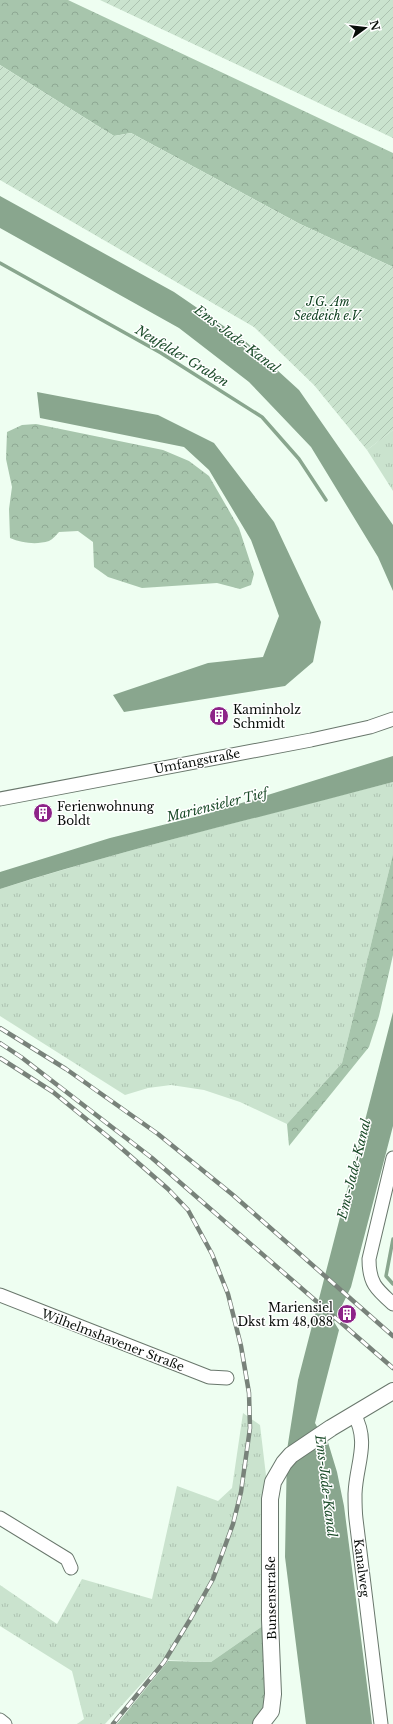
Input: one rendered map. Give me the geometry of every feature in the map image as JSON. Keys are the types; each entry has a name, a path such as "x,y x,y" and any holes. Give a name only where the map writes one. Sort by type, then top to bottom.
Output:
{"street":[{"name":"Umfangstraße","path":"0,799 311,740 393,719"},
{"path":"393,1158 369,1259 369,1274 374,1285 393,1304"},
{"name":"Wilhelmshavener Straße","path":"0,1295 209,1378 227,1378"},
{"name":"Bunsenstraße","path":"261,1724 270,1711 273,1702 270,1613 270,1500 274,1482 279,1471 291,1455 331,1428 393,1391"},
{"name":"Kanalweg","path":"354,1414 361,1428 363,1450 355,1493 356,1519 381,1724"},
{"path":"0,1518 67,1559 71,1568"},
{"path":"0,1720 5,1724"}],"green space":[{"path":"0,0 68,0 393,153 393,267 300,224 131,133 114,136 0,65"},
{"path":"100,0 393,0 393,138"},
{"name":"J.G. Am Seedeich e.V.","path":"0,65 114,136 131,133 300,224 393,267 393,430 367,450 314,385 254,327 0,180"},
{"path":"36,424 163,450 189,461 209,476 239,528 254,574 251,585 240,589 217,583 142,588 108,577 94,567 93,542 78,531 59,532 49,541 39,543 24,542 10,538 9,509 12,487 6,459 7,432 22,425"},
{"path":"393,430 393,491 367,450"},
{"path":"393,782 393,854 342,1063 287,1124 240,1102 204,1090 171,1085 148,1088 125,1095 0,1016 0,889 146,846"},
{"path":"393,854 393,955 379,1016 369,1047 289,1146 287,1124 342,1063"},
{"path":"243,1413 260,1425 267,1484 267,1623 211,1662 163,1660 105,1724 77,1724 84,1719 72,1671 0,1626 0,1585 57,1624 82,1579 152,1599 177,1486 218,1501 232,1488"},
{"path":"267,1623 270,1724 117,1724 168,1661 211,1662"}],"water":[{"name":"Ems-Jade-Kanal","path":"0,196 174,292 244,340 299,390 393,525 393,591 378,557 311,447 249,382 179,328 0,228"},
{"path":"37,392 158,415 214,443 274,522 321,622 313,662 285,686 124,712 113,695 208,663 263,657 279,616 251,540 209,470 184,447 40,418"},
{"path":"393,756 393,782 146,846 0,889 0,872 110,838 203,815"},
{"name":"Ems-Jade-Kanal","path":"393,1012 393,1126 351,1287 334,1322 339,1330 315,1423 324,1439 327,1439 337,1472 344,1506 372,1724 306,1724 285,1557 287,1450 298,1380"}],"waterway":[{"name":"Neufelder Graben","path":"0,263 161,353 262,417 299,459 326,500"},
{"path":"393,1239 386,1276 393,1284"}],"railway":[{"path":"0,1028 66,1069 158,1134 233,1195 393,1336"},
{"path":"0,1043 21,1057 152,1158 393,1368"},
{"path":"0,1058 53,1092 112,1140 168,1189 188,1210 212,1254 228,1294 241,1346 249,1393 250,1428 241,1492 233,1524 213,1579 164,1662 113,1724"}],"place":[{"name":"Kaminholz Schmidt","path":"219,716"},
{"name":"Ferienwohnung Boldt","path":"43,813"},
{"name":"Mariensiel Dkst km 48,088","path":"347,1314"}],"water label":[{"name":"Mariensieler Tief","path":"217,805"}]}
